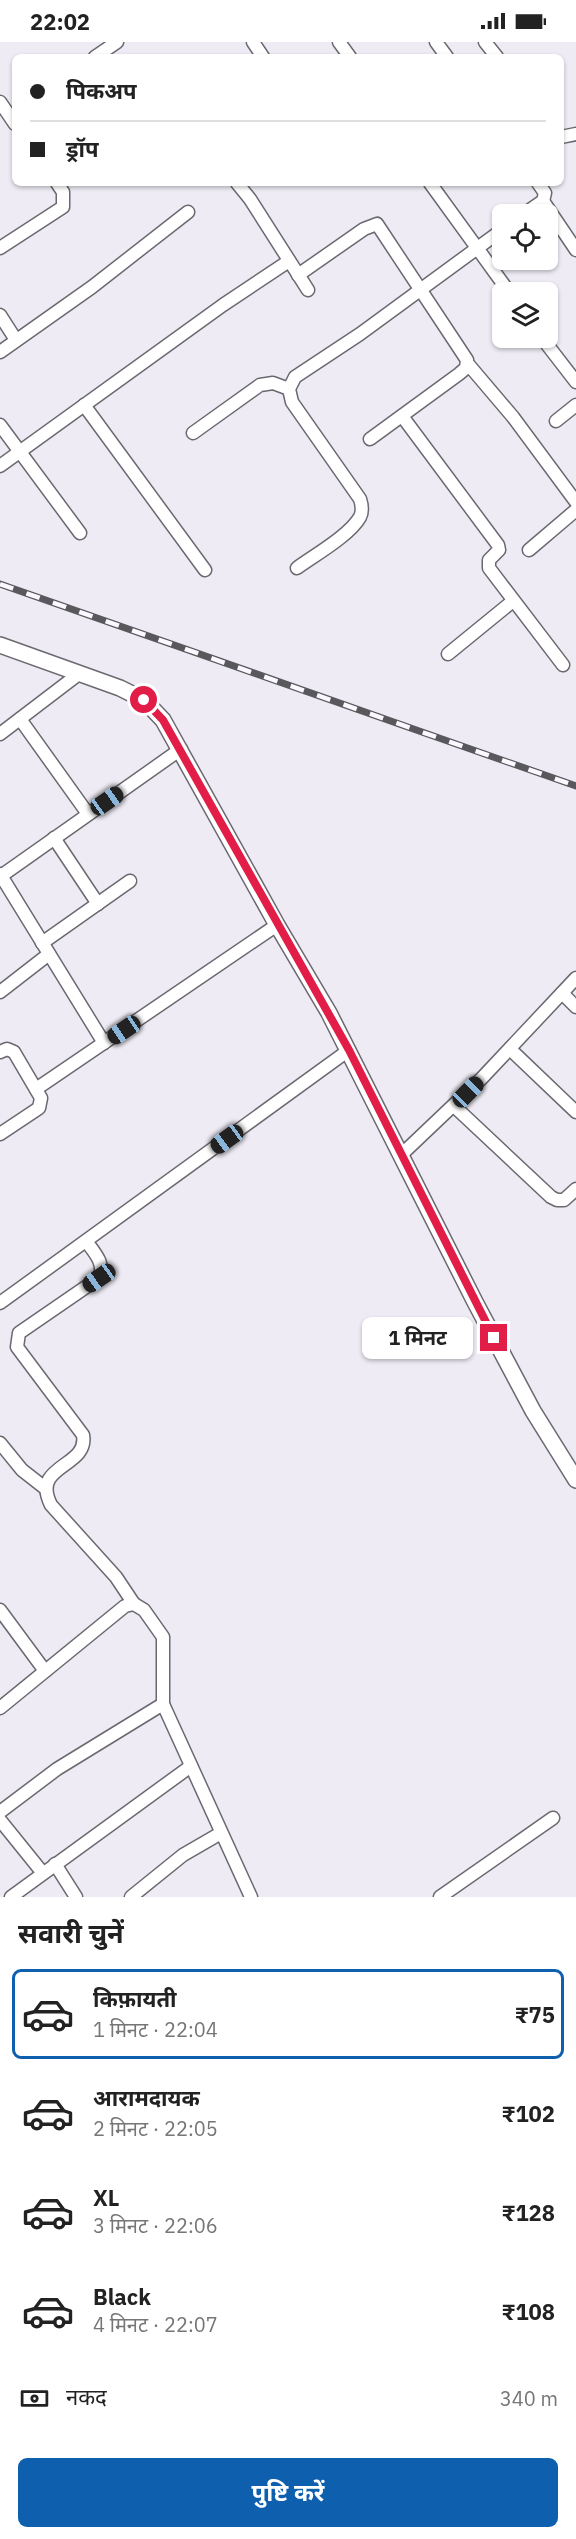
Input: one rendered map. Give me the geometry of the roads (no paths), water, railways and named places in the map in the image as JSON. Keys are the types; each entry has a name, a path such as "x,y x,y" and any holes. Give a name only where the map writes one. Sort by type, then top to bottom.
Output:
{"street":[{"path":"99,54 117,42"},
{"path":"485,42 495,54"},
{"path":"0,102 12,120"},
{"path":"0,248 63,207 63,192 59,186"},
{"path":"239,186 308,290"},
{"path":"432,186 501,282"},
{"path":"539,204 543,201 545,193 540,186"},
{"path":"543,201 576,250"},
{"path":"0,351 92,286 188,212"},
{"path":"298,275 364,229 376,224 422,289 468,364 513,417 576,502"},
{"path":"297,568 352,527 361,516 362,506 360,499 292,402 289,389 294,376 360,334 492,237"},
{"path":"0,466 223,305 289,261"},
{"path":"0,315 16,340"},
{"path":"550,348 576,382"},
{"path":"370,439 459,374 468,364"},
{"path":"193,433 260,385 273,383 289,389"},
{"path":"84,405 205,570"},
{"path":"556,420 576,405"},
{"path":"402,416 498,545 499,550 487,564 563,665"},
{"path":"0,425 80,533"},
{"path":"530,550 576,510"},
{"path":"448,654 513,601"},
{"path":"0,645 120,688 144,700 163,720 349,1050 533,1411 576,1480"},
{"path":"0,734 80,673"},
{"path":"20,719 88,814"},
{"path":"104,1043 0,875 181,749"},
{"path":"54,838 98,904"},
{"path":"42,943 130,881"},
{"path":"36,1089 277,925"},
{"path":"0,992 49,954"},
{"path":"401,1155 454,1106 576,978"},
{"path":"562,993 576,1007"},
{"path":"0,1052 7,1049 14,1052 41,1098 39,1108 0,1134"},
{"path":"510,1049 576,1112"},
{"path":"0,1303 349,1050"},
{"path":"454,1106 551,1197 564,1200 576,1190"},
{"path":"45,1488 49,1479 81,1450 84,1442 82,1435 20,1353 16,1340 19,1333 99,1278 102,1272 101,1264 86,1241"},
{"path":"0,1443 22,1470 45,1488 51,1505 116,1577 134,1604 144,1610 163,1637 164,1704 251,1897"},
{"path":"0,1708 125,1606 134,1604"},
{"path":"0,1610 45,1671"},
{"path":"0,1812 57,1769 164,1704"},
{"path":"11,1897 42,1872 191,1766"},
{"path":"440,1897 553,1818"},
{"path":"0,1820 42,1872"},
{"path":"131,1897 183,1855 221,1833"},
{"path":"55,1864 76,1897"}],"railway":[{"path":"0,584 576,786"}]}
